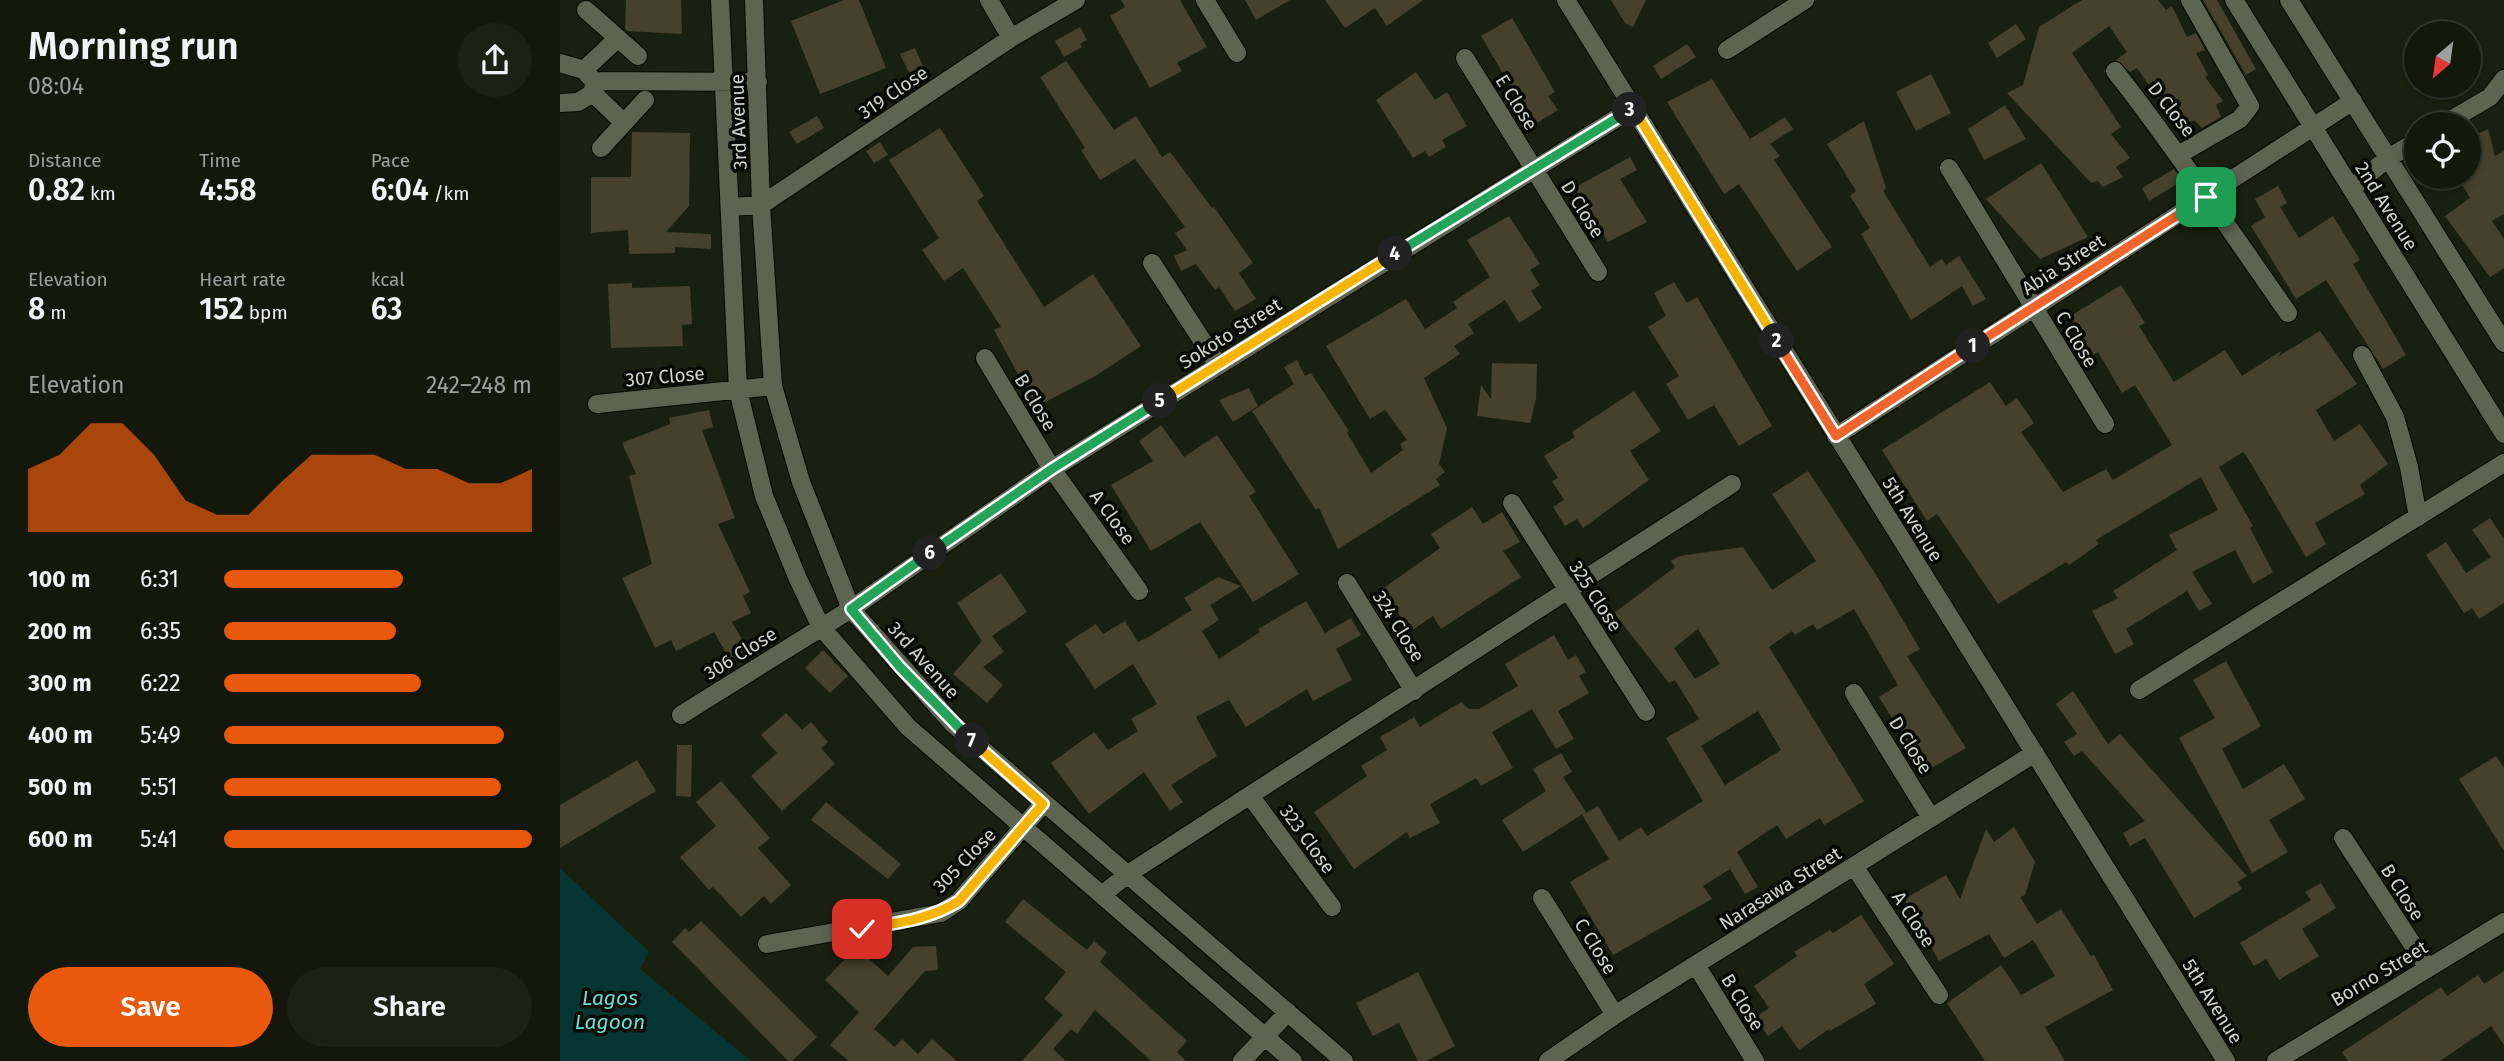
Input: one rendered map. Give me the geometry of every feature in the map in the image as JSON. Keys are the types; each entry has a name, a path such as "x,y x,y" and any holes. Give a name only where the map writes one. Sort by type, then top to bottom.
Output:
{"street":[{"name":"3rd Avenue","path":"720,0 737,390 764,496 797,579 821,627 908,727 1293,1061"},
{"name":"3rd Avenue","path":"754,0 761,205 773,386 802,482 851,609 953,724 1344,1061"},
{"path":"989,0 1011,38"},
{"name":"319 Close","path":"761,205 1011,38 1076,0"},
{"path":"1205,0 1237,53"},
{"name":"5th Avenue","path":"1566,0 2226,1061"},
{"path":"1727,50 1805,0"},
{"path":"2180,154 2240,119 2250,106 2190,0"},
{"name":"2nd Avenue","path":"2234,0 2504,434"},
{"name":"2nd Avenue","path":"2289,0 2504,343"},
{"path":"586,10 638,56"},
{"path":"560,103 578,102 618,38"},
{"name":"E Close","path":"1465,58 1533,167"},
{"path":"560,63 590,81 624,124"},
{"name":"D Close","path":"2115,71 2180,154 2206,197 2288,313"},
{"path":"2464,112 2490,97 2504,79"},
{"path":"590,81 758,82"},
{"path":"601,149 645,100"},
{"name":"Abia Street","path":"1836,436 2314,129 2353,101"},
{"name":"Sokoto Street","path":"821,627 1052,469 1533,167 1633,108"},
{"path":"2351,188 2404,149"},
{"name":"D Close","path":"1533,167 1598,272"},
{"name":"C Close","path":"1949,168 2105,424"},
{"path":"730,207 761,205"},
{"path":"1152,262 1218,365"},
{"path":"2362,355 2395,416 2418,517"},
{"name":"B Close","path":"985,358 1052,469"},
{"name":"307 Close","path":"597,404 773,386"},
{"path":"2138,690 2504,463"},
{"name":"A Close","path":"1052,469 1139,590"},
{"path":"1103,894 1128,874 1732,484"},
{"name":"325 Close","path":"1512,503 1646,712"},
{"name":"324 Close","path":"1348,583 1414,691"},
{"name":"306 Close","path":"681,715 821,627"},
{"name":"D Close","path":"1854,693 1931,818"},
{"name":"Narasawa Street","path":"1548,1061 1615,1015 2035,753"},
{"name":"323 Close","path":"1251,797 1332,907"},
{"name":"305 Close","path":"767,944 941,913 959,901 1043,804"},
{"name":"B Close","path":"2343,838 2428,968"},
{"name":"A Close","path":"1854,866 1939,995"},
{"name":"C Close","path":"1542,898 1615,1015"},
{"name":"Borno Street","path":"2276,1061 2504,922"},
{"name":"B Close","path":"1696,965 1755,1061"},
{"path":"1242,1061 1288,1012"}],"water":[{"name":"Lagos Lagoon","path":"560,868 649,952 640,969 751,1061 560,1061"}],"building":[{"path":"626,0 681,0 682,34 627,31"},
{"path":"844,0 859,0 886,68 820,94 791,21"},
{"path":"1121,0 1180,0 1207,47 1177,63 1182,71 1150,88 1110,16 1125,7"},
{"path":"1245,0 1290,0 1256,20"},
{"path":"1325,0 1423,0 1387,26 1375,8 1345,28"},
{"path":"1611,0 1646,0 1633,27 1625,23"},
{"path":"2082,0 2158,0 2166,10 2172,6 2187,37 2196,33 2205,50 2196,53 2208,75 2205,77 2223,101 2216,105 2221,117 2202,128 2194,120 2184,125 2168,101 2161,103 2137,68 2130,72 2116,60 2127,52 2109,26 2072,53 2121,127 2111,134 2130,158 2116,167 2123,177 2103,187 2098,181 2091,183 2007,93 2023,85 2039,27"},
{"path":"2203,0 2217,0 2256,69 2246,75"},
{"path":"1512,18 1555,92 1548,96 1558,110 1537,123 1525,111 1481,36"},
{"path":"2016,24 2026,39 1997,58 1988,43"},
{"path":"1080,27 1087,40 1080,44 1082,47 1064,57 1055,41"},
{"path":"1687,44 1696,57 1661,79 1653,66"},
{"path":"915,48 923,66 909,73 900,54"},
{"path":"1066,61 1114,130 1136,116 1162,157 1170,152 1212,208 1214,207 1253,263 1239,273 1256,299 1235,311 1219,287 1215,290 1196,264 1181,271 1174,256 1187,250 1175,233 1185,227 1135,159 1100,180 1081,150 1085,148 1040,77"},
{"path":"1416,72 1435,100 1447,92 1467,126 1442,140 1446,147 1429,157 1425,151 1413,158 1376,100"},
{"path":"1931,74 1951,113 1916,131 1896,92"},
{"path":"1712,79 1750,139 1785,117 1793,129 1770,144 1780,156 1774,160 1832,247 1797,271 1739,184 1724,194 1667,102"},
{"path":"2005,105 2026,139 1984,160 1968,129"},
{"path":"817,116 824,128 797,144 789,132"},
{"path":"1864,121 1886,188 1883,191 1930,267 1942,259 1946,265 1959,256 1986,299 1973,306 1962,286 1911,320 1861,234 1870,228 1850,196 1856,191 1827,144"},
{"path":"940,128 984,196 977,201 1044,307 1093,274 1141,346 1097,375 1036,407 994,330 1001,327 963,268 944,281 922,250 939,238 889,160"},
{"path":"2488,129 2495,156 2504,151 2504,214 2492,221 2504,239 2504,268 2490,277 2445,216 2470,198 2465,189 2481,189 2481,132"},
{"path":"632,132 690,133 689,206 666,232 711,234 711,249 675,247 675,253 629,254 628,230 591,233 591,177 631,177"},
{"path":"880,142 888,155 874,163 866,151"},
{"path":"1630,157 1637,170 1620,179 1647,222 1608,242 1574,188"},
{"path":"2041,163 2088,237 2040,259 1986,199"},
{"path":"2174,169 2182,181 2149,201 2142,188"},
{"path":"2278,186 2287,203 2280,207 2299,238 2333,216 2360,260 2353,264 2406,355 2383,369 2326,280 2296,299 2251,226 2265,217 2255,199"},
{"path":"1509,216 1540,264 1530,270 1540,285 1531,291 1542,308 1519,323 1505,300 1468,324 1474,333 1454,346 1460,354 1424,378 1447,428 1439,464 1445,472 1436,479 1440,485 1338,549 1319,508 1316,510 1252,411 1294,384 1284,367 1297,360 1305,376 1311,373 1349,431 1347,433 1371,473 1403,450 1400,444 1407,440 1385,410 1370,419 1326,346 1406,299 1425,329 1457,308 1453,302 1490,277 1467,240"},
{"path":"1674,282 1687,303 1697,297 1772,426 1739,446 1714,405 1688,420 1666,384 1679,376 1648,327 1666,316 1654,293"},
{"path":"632,283 632,288 690,286 692,324 682,325 683,346 611,348 608,284"},
{"path":"2121,285 2145,323 2139,326 2174,382 2225,350 2242,376 2281,351 2279,356 2320,331 2357,384 2316,410 2334,441 2360,424 2388,464 2360,485 2365,494 2315,523 2326,544 2306,557 2246,455 2243,452 2219,467 2253,526 2250,528 2273,572 2253,584 2235,550 2192,572 2212,604 2199,611 2187,591 2126,629 2134,644 2115,654 2092,611 2118,598 2113,591 2177,550 2169,535 2218,510 2201,477 2096,540 2099,544 2069,565 2066,562 1998,604 1937,514 1927,521 1882,450 1990,382 2006,406 2017,398 2034,423 2021,432 2063,492 2106,469 2113,480 2172,445 2135,385 2122,393 2098,352 2093,355 2069,317"},
{"path":"1492,363 1537,364 1536,399 1530,423 1477,416 1481,385 1491,399"},
{"path":"1249,388 1258,406 1233,422 1219,400"},
{"path":"1634,391 1661,431 1630,451 1649,480 1583,528 1577,519 1565,526 1553,507 1564,500 1552,481 1558,478 1544,456 1575,437 1572,432"},
{"path":"709,410 713,427 702,430 735,518 718,524 750,592 743,596 751,613 732,622 748,650 730,660 714,632 676,651 671,640 655,648 622,578 652,564 629,476 636,474 622,443 670,424 669,418"},
{"path":"1161,425 1184,457 1217,435 1256,492 1249,496 1299,574 1253,602 1200,522 1151,551 1111,485 1153,461 1139,441"},
{"path":"1808,471 1875,573 1920,649 1907,656 1966,748 1921,774 1910,756 1914,754 1879,697 1898,685 1854,609 1817,630 1813,624 1795,635 1792,631 1769,647 1864,801 1824,825 1820,818 1786,839 1777,825 1737,852 1758,887 1745,894 1730,869 1703,886 1712,899 1613,955 1570,882 1609,859 1582,815 1598,806 1619,841 1641,827 1647,836 1703,801 1666,738 1699,719 1675,680 1669,683 1614,613 1675,567 1671,561 1679,556 1743,547 1772,590 1816,561 1772,494","holes":["1698,629 1720,664 1695,679 1674,648","1758,711 1781,750 1725,785 1701,746"]},
{"path":"1472,507 1483,524 1502,512 1520,542 1503,551 1521,577 1441,629 1433,616 1411,631 1381,590 1440,548 1431,534"},
{"path":"2490,518 2504,539 2504,603 2479,619 2472,608 2464,613 2426,555 2446,542 2466,573 2491,557 2472,530"},
{"path":"1001,573 1027,612 992,636 1004,652 983,667 1003,685 987,703 953,674 982,641 957,603"},
{"path":"1218,577 1241,586 1210,605 1219,620 1202,631 1219,659 1260,632 1258,629 1306,601 1325,633 1351,618 1361,635 1336,649 1352,680 1313,701 1307,689 1246,727 1229,700 1196,717 1217,756 1171,785 1183,802 1170,811 1144,772 1089,814 1051,763 1094,732 1108,750 1138,731 1131,719 1157,704 1133,664 1095,689 1065,644 1096,624 1103,634 1125,621 1138,642 1192,610 1184,598"},
{"path":"1554,635 1568,660 1576,655 1586,672 1579,676 1589,693 1558,711 1574,739 1556,749 1532,709 1492,732 1513,768 1481,786 1476,778 1430,804 1440,823 1410,838 1407,832 1354,869 1314,812 1367,776 1361,766 1387,750 1380,737 1414,717 1420,727 1461,702 1469,709 1479,709 1518,686 1505,664"},
{"path":"823,650 848,676 830,693 805,668"},
{"path":"2226,661 2261,726 2222,749 2243,789 2284,764 2305,799 2269,820 2288,852 2252,873 2179,738 2215,718 2193,680"},
{"path":"2073,691 2108,744 2120,734 2247,876 2237,882 2242,889 2194,918 2145,838 2130,846 2123,833 2145,821 2082,751 2074,756 2064,742 2077,734 2056,704"},
{"path":"786,713 802,730 811,722 828,742 821,748 835,764 782,811 751,776 777,753 761,735"},
{"path":"677,745 692,745 691,797 676,796"},
{"path":"1561,753 1572,772 1563,777 1586,812 1523,852 1502,820 1546,791 1533,769"},
{"path":"2496,756 2504,768 2504,851 2459,779"},
{"path":"637,760 656,791 560,848 560,805"},
{"path":"721,781 770,838 758,848 791,885 771,904 764,896 741,917 713,887 709,890 680,857 716,826 696,802"},
{"path":"826,802 901,864 888,879 811,820"},
{"path":"2014,827 2035,862 2025,895 2020,897 2037,924 2061,909 2091,956 2094,955 2113,990 2045,1027 2065,1061 1985,1061 1947,1003 2001,965 2021,995 2055,976 2033,940 2004,958 1989,934 1939,961 1904,899 1946,875 1960,899 1986,829 1994,842"},
{"path":"2321,883 2336,908 2302,929 2319,956 2279,980 2266,959 2254,966 2240,943 2311,900 2305,892"},
{"path":"1023,899 1087,950 1094,941 1107,952 1100,962 1187,1041 1177,1052 1186,1061 1151,1061 1095,1010 1077,1034 1071,1029 1053,1049 1066,1061 1022,1061 1063,1015 1044,999 1066,972 1005,922"},
{"path":"1861,915 1894,964 1864,984 1876,1004 1830,1031 1829,1029 1799,1050 1782,1026 1768,1036 1755,1018 1769,1008 1754,986 1797,956 1794,952 1830,930 1833,933"},
{"path":"701,921 817,1037 792,1061 788,1061 672,942 685,928 689,932"},
{"path":"936,946 938,970 925,971 874,1029 895,1047 902,1039 918,1054 932,1039 957,1061 849,1061 830,1045 859,1012 825,980 856,947 888,976 913,947"},
{"path":"2504,971 2504,1045 2491,1026 2440,1061 2348,1061 2342,1052 2441,987 2447,996 2478,975 2484,984"},
{"path":"1418,972 1455,1046 1426,1061 1418,1061 1399,1023 1373,1036 1356,1003"}],"route":[{"path":"862,929 941,913 959,901 1043,804 953,724 851,609 1052,469 1533,167 1633,108 1836,436 2206,197"}]}
